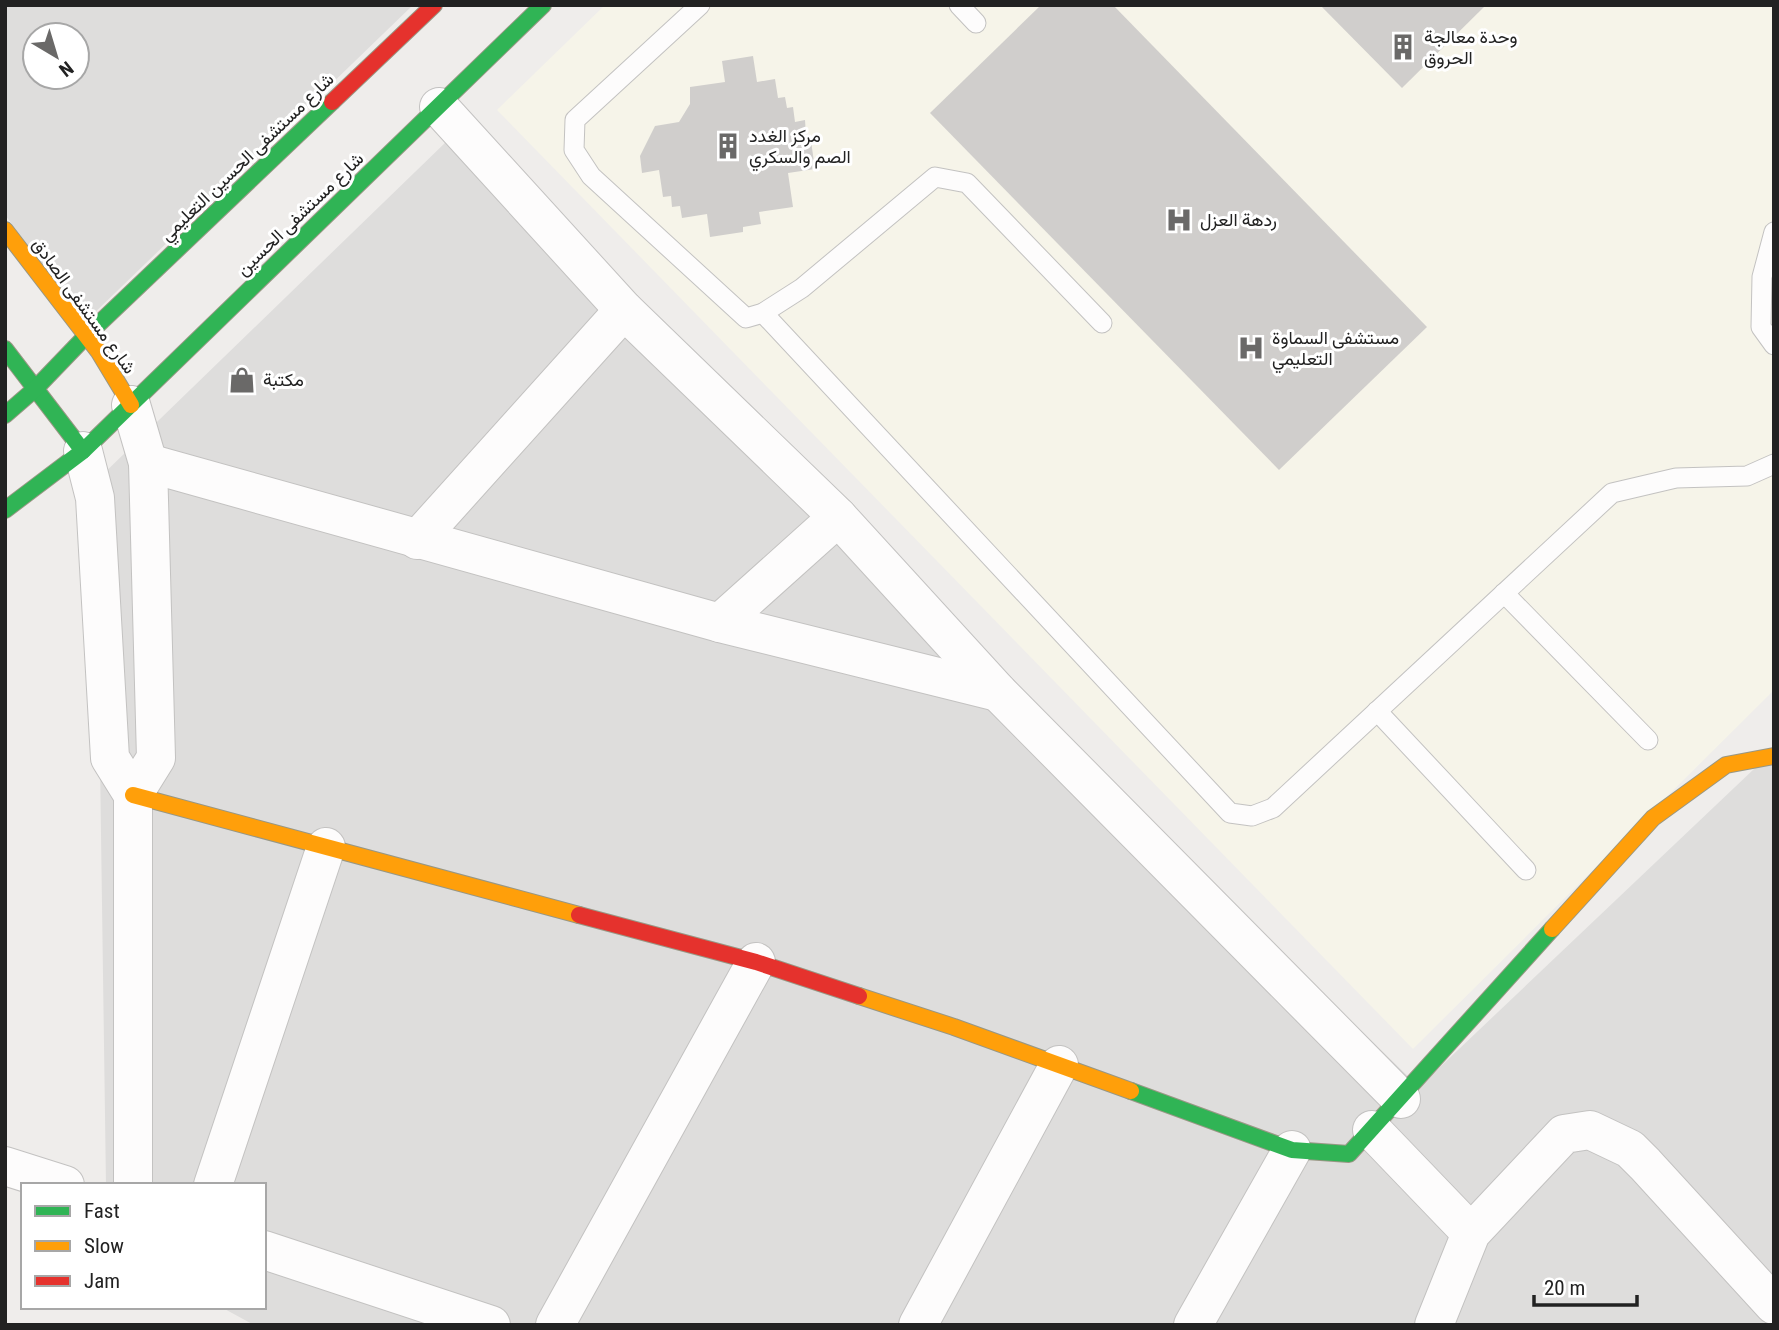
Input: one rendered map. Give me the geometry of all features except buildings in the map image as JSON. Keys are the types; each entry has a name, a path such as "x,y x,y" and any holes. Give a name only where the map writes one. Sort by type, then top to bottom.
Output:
{"street":[{"name":"شارع مستشفى الحسين التعليمي","path":"5,415 434,5"},
{"name":"شارع مستشفى الحسين","path":"5,510 83,451 543,5"},
{"path":"439,107 624,310 838,517 998,692 1401,1099"},
{"name":"شارع مستشفى الصادق","path":"5,230 86,336 131,405"},
{"path":"417,540 624,310"},
{"path":"5,349 83,451 95,498 110,758 133,795 755,962 954,1027 1292,1150 1349,1154 1653,818 1726,765 1774,756"},
{"path":"131,405 148,463 156,758 133,795 133,1183"},
{"path":"148,463 720,623 998,692"},
{"path":"720,623 838,517"},
{"path":"214,1183 326,847"},
{"path":"555,1325 755,962"},
{"path":"918,1325 1059,1065"},
{"path":"1372,1130 1471,1233"},
{"path":"1434,1325 1471,1233 1564,1134 1590,1130 1630,1149 1774,1305"},
{"path":"1193,1325 1292,1150"},
{"path":"5,1166 59,1183"},
{"path":"266,1251 491,1325"}],"lane":[{"path":"700,5 575,120 574,149 591,176 746,318 762,313 802,288 935,177 967,183 1102,323"},
{"path":"959,5 976,23"},
{"path":"1774,232 1762,277 1761,327 1774,345"},
{"path":"762,313 1230,813 1252,816 1273,808 1612,493 1676,478 1747,476 1774,464"},
{"path":"1504,593 1648,740"},
{"path":"1377,711 1526,870"}],"shaded area":[{"path":"5,5 413,5 86,321 5,215"},
{"name":"مستشفى السماوة التعليمي","path":"605,5 1774,5 1774,690 1413,1049 497,110"},
{"path":"447,141 1419,1087 1774,750 1774,1325 254,1325 225,1309 266,1309 266,1183 106,1183 96,481"}],"traffic: fast":[{"path":"5,510 83,451 543,5"},
{"path":"5,415 332,102"},
{"path":"5,349 83,451"},
{"path":"1131,1091 1292,1150 1349,1154 1552,929"}],"traffic: slow":[{"path":"5,230 99,352 131,405"},
{"path":"1552,929 1653,818 1726,765 1774,756"},
{"path":"133,795 579,915"},
{"path":"859,996 1131,1091"}],"traffic: jam":[{"path":"332,102 434,5"},
{"path":"579,915 756,962 859,996"}],"place":[{"name":"وحدة معالجة الحروق","path":"1403,47"},
{"name":"مركز الغدد الصم والسكري","path":"728,146"},
{"name":"ردهة العزل","path":"1179,220"},
{"name":"مستشفى السماوة التعليمي","path":"1251,348"},
{"name":"مكتبة","path":"242,380"}]}
